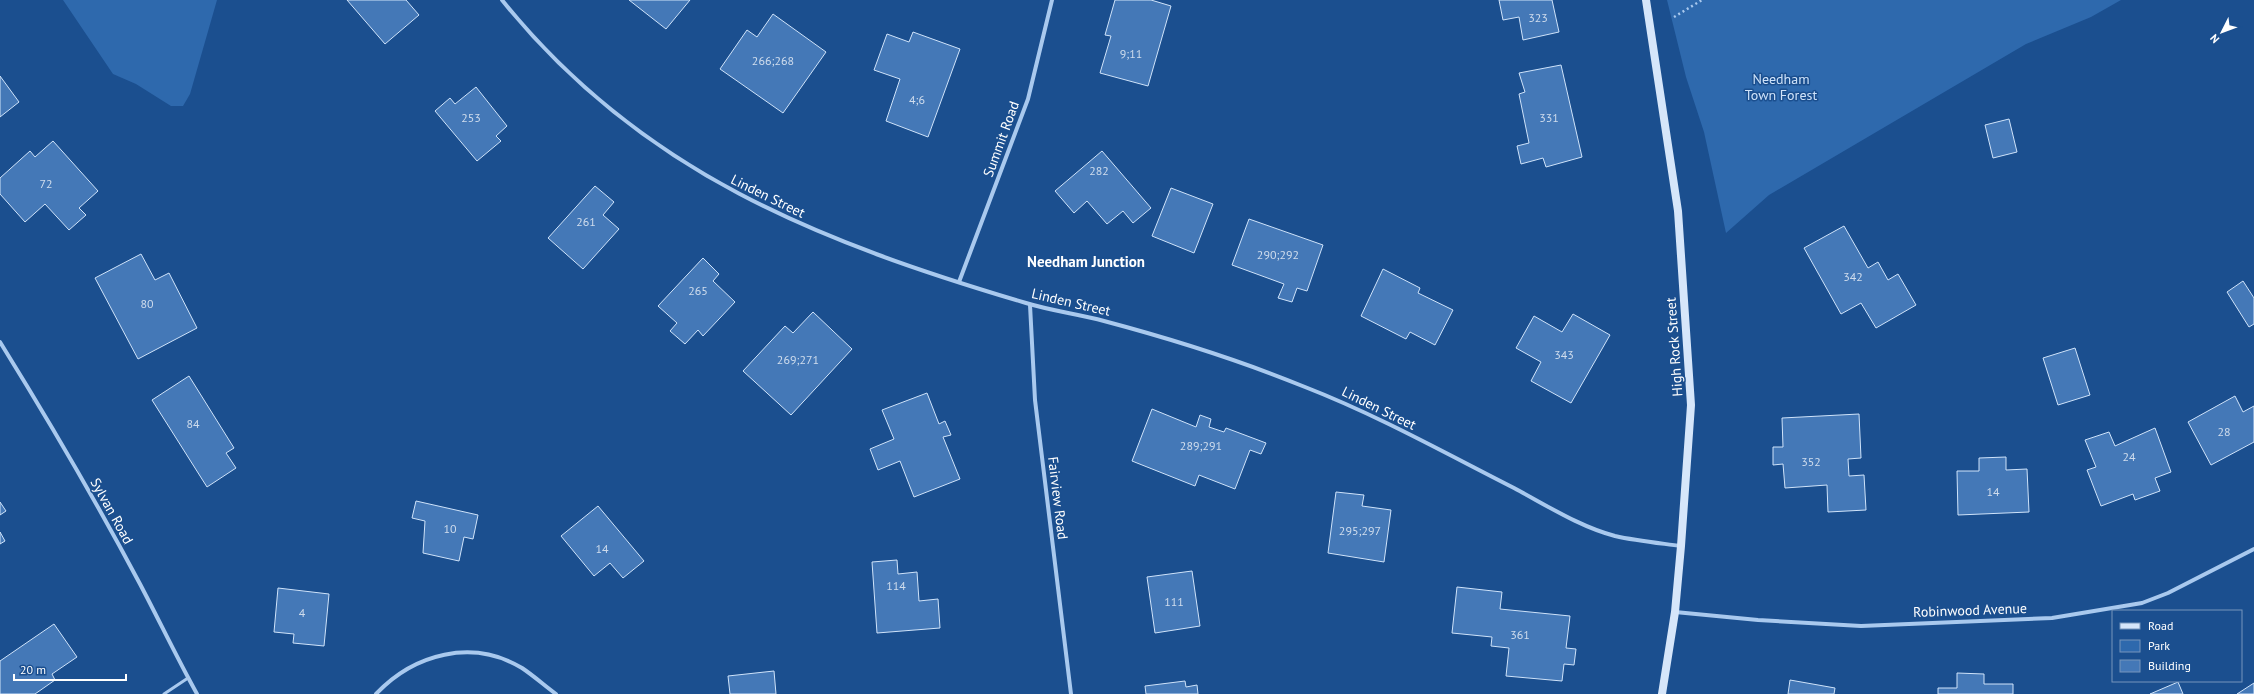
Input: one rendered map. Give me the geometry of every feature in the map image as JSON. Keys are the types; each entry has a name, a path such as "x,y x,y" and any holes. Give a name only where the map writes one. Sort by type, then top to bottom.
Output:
{"street":[{"name":"Linden Street","path":"502,0 524,28 579,83 641,134 716,183 757,204 828,236 959,282 1030,305 1098,319 1166,338 1254,366 1355,408 1582,524 1614,536 1681,546"},
{"name":"Summit Road","path":"959,282 1028,99 1052,0"},
{"name":"High Rock Street","path":"1646,0 1678,211 1691,405 1681,546 1674,612 1662,694"},
{"name":"Fairview Road","path":"1030,305 1035,400 1071,694"},
{"name":"Sylvan Road","path":"0,342 49,420 198,694"},
{"name":"Robinwood Avenue","path":"1674,612 1758,620 1861,626 2052,618 2142,603 2168,593 2254,549"},
{"path":"376,694 392,679 413,664 455,653 488,656 505,660 521,668 556,694"}],"lane":[{"path":"164,694 188,678"}],"path":[{"path":"1651,30 1702,0"}],"green space":[{"path":"63,0 217,0 190,94 183,106 171,106 136,84 113,74"},
{"name":"Needham Town Forest","path":"1667,0 2121,0 2091,17 2026,44 1769,195 1726,233 1704,132 1686,77"}],"building":[{"path":"347,0 406,0 419,15 385,44"},
{"path":"629,0 690,0 666,29"},
{"path":"1115,0 1151,0 1171,6 1148,86 1100,73 1111,36 1105,35"},
{"path":"1499,0 1552,0 1559,32 1523,40 1519,17 1503,20"},
{"path":"773,14 826,52 783,113 720,69 747,30 757,37"},
{"path":"913,32 960,49 928,137 886,121 900,79 874,70 887,34 909,42"},
{"path":"1561,65 1582,157 1546,167 1543,158 1521,164 1517,146 1529,143 1519,94 1525,92 1519,73"},
{"path":"0,76 19,102 0,117"},
{"path":"476,87 507,126 496,136 501,141 477,161 435,111 450,98 455,104"},
{"path":"2009,119 2017,152 1993,158 1985,125"},
{"path":"53,141 98,191 79,208 86,215 69,230 45,204 25,222 0,194 0,178 30,151 35,157"},
{"path":"1102,151 1151,208 1133,223 1123,211 1107,224 1087,201 1074,213 1055,191"},
{"path":"595,186 614,202 603,215 619,229 583,269 548,238"},
{"path":"1171,188 1213,204 1194,253 1152,236"},
{"path":"1249,219 1323,245 1307,291 1297,288 1292,302 1278,298 1284,284 1232,265"},
{"path":"1844,226 1868,268 1878,262 1888,280 1898,274 1916,305 1876,328 1861,303 1841,314 1804,248"},
{"path":"141,254 155,280 169,273 197,328 138,359 95,278"},
{"path":"703,258 719,274 713,281 735,302 703,336 698,330 685,344 670,331 677,323 658,306"},
{"path":"1383,269 1420,288 1418,293 1453,310 1435,345 1410,332 1406,339 1361,316"},
{"path":"2243,281 2254,298 2254,324 2249,327 2227,292"},
{"path":"813,312 852,349 791,415 743,371 785,326 793,333"},
{"path":"1573,314 1610,335 1571,403 1531,381 1541,362 1516,348 1534,316 1562,332"},
{"path":"2075,348 2090,395 2058,405 2043,358"},
{"path":"189,376 234,448 226,453 236,468 207,487 152,400"},
{"path":"927,393 939,424 945,421 951,435 943,437 960,479 914,497 900,461 878,470 870,449 894,439 882,410"},
{"path":"2235,396 2243,412 2254,406 2254,442 2211,465 2188,422"},
{"path":"1152,409 1196,427 1200,415 1211,419 1209,427 1224,432 1226,428 1266,443 1261,454 1250,450 1235,489 1199,475 1195,486 1132,461"},
{"path":"1859,414 1861,458 1848,459 1849,476 1864,475 1866,510 1828,512 1827,485 1785,488 1783,464 1773,465 1773,447 1783,447 1782,418"},
{"path":"2155,428 2171,472 2155,478 2160,491 2135,500 2133,494 2101,506 2087,470 2096,467 2085,440 2109,432 2115,446"},
{"path":"2006,457 2006,470 2027,469 2029,512 1958,515 1957,471 1979,471 1979,458"},
{"path":"1336,492 1364,495 1362,506 1391,510 1384,562 1328,553"},
{"path":"416,501 478,515 473,539 464,537 459,561 423,553 425,521 412,518"},
{"path":"0,502 6,511 0,515"},
{"path":"598,506 644,561 623,578 610,563 594,576 561,536"},
{"path":"0,532 5,541 0,544"},
{"path":"897,560 898,574 917,572 919,601 938,599 940,628 877,633 872,562"},
{"path":"1192,571 1200,626 1155,633 1147,577"},
{"path":"1457,587 1502,592 1500,609 1570,616 1566,648 1576,649 1574,665 1564,664 1562,681 1506,676 1509,648 1491,646 1492,637 1452,633"},
{"path":"278,588 329,594 324,646 293,643 294,634 274,632"},
{"path":"54,624 77,657 52,674 55,680 35,694 0,694 0,661"},
{"path":"774,671 776,694 730,694 728,676"},
{"path":"1957,673 1984,674 1984,684 2013,684 2013,694 1938,694 1938,688 1957,688"},
{"path":"1790,680 1835,688 1834,694 1788,694"},
{"path":"1185,681 1186,687 1197,685 1198,694 1146,694 1145,686"},
{"path":"2178,682 2183,694 2150,694"},
{"path":"2254,683 2254,694 2237,694"}],"district":[{"name":"Needham Junction","path":"1086,262"}]}
